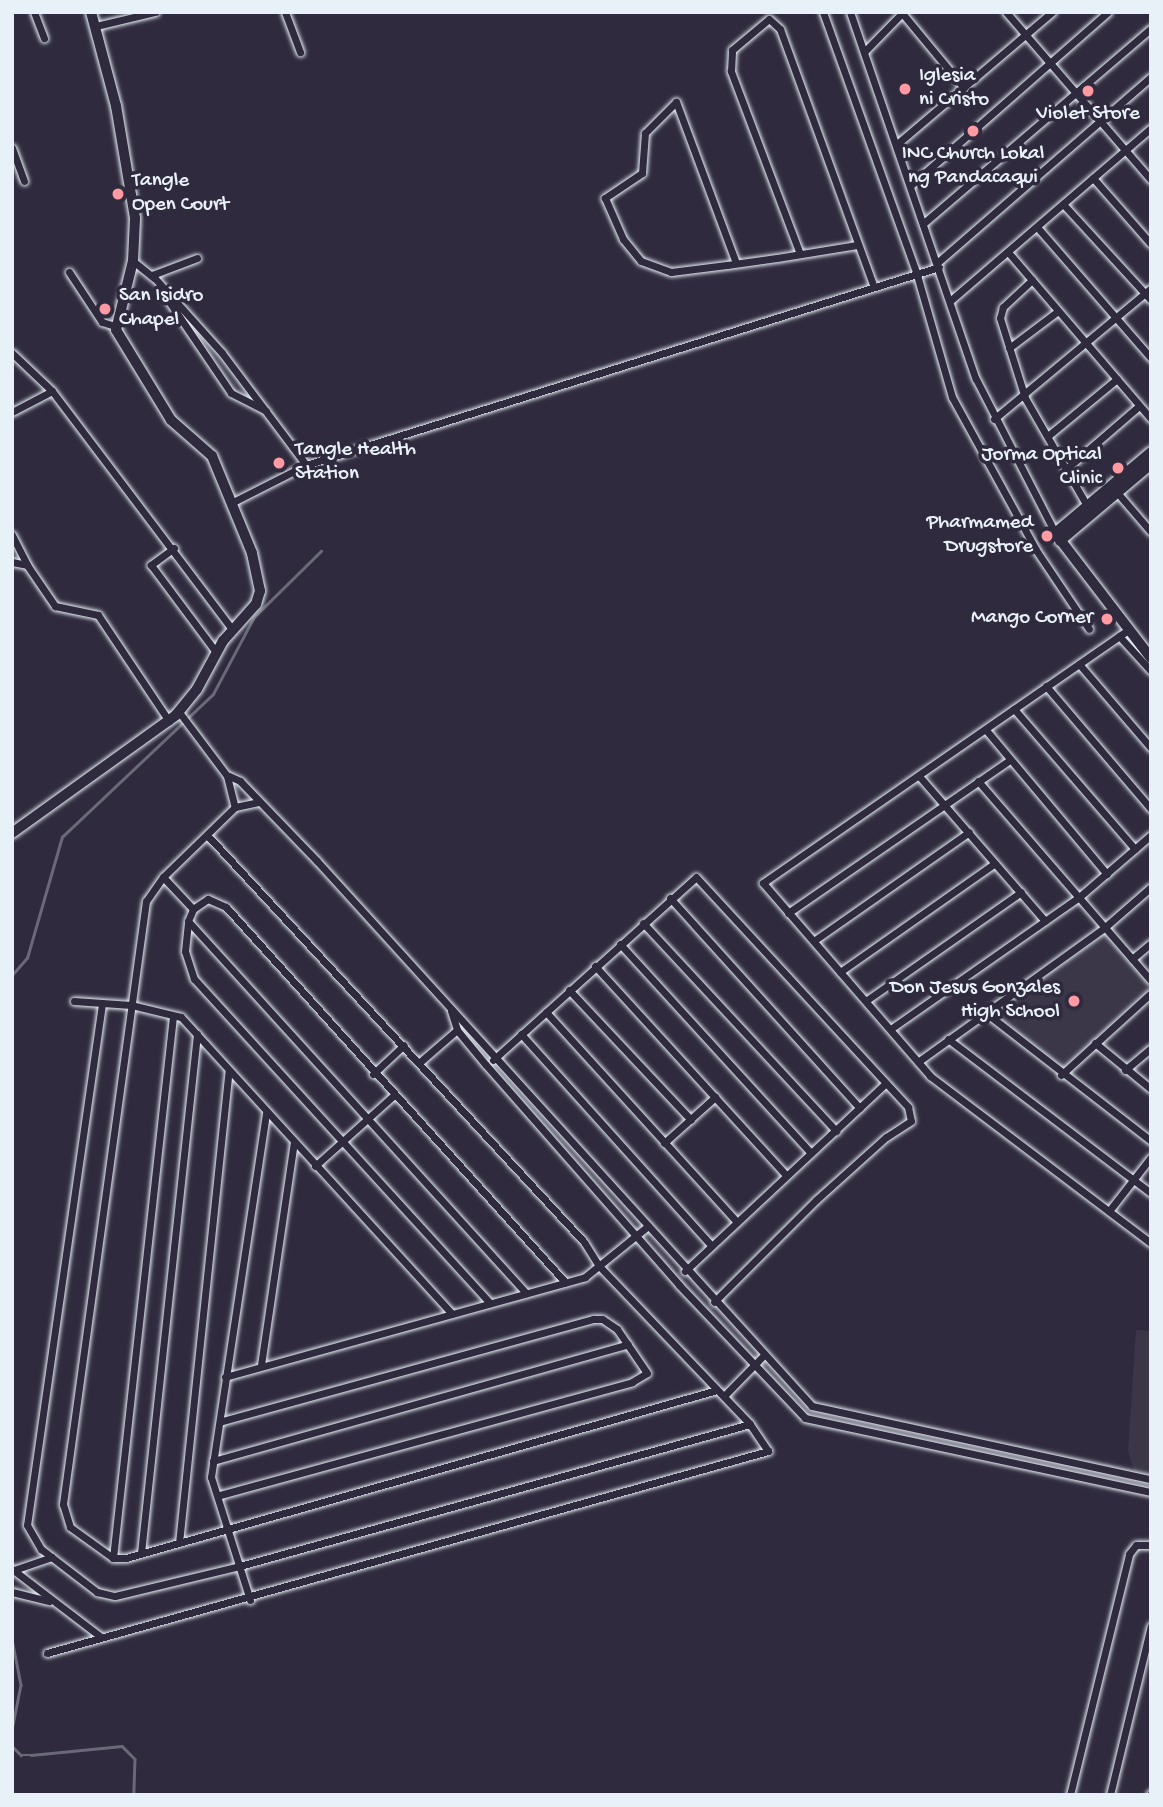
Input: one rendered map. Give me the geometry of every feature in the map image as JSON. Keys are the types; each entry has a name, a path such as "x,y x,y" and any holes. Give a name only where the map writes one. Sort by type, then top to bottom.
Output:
{"street":[{"path":"34,12 44,38"},
{"path":"91,12 125,149 135,218 133,261 116,326"},
{"path":"96,26 155,12"},
{"path":"285,12 300,52"},
{"path":"823,12 917,275 956,405 1036,550 1089,629"},
{"path":"850,12 994,419 1057,537 1124,633 1147,658 1151,671"},
{"path":"1006,12 1151,180"},
{"path":"897,144 1052,12"},
{"path":"911,185 1108,12"},
{"path":"865,51 902,13 964,88"},
{"path":"800,254 792,242 731,71 732,50 764,16 780,29 873,285"},
{"path":"925,222 1151,27"},
{"path":"233,502 306,464 873,285 917,275 938,264 1151,77"},
{"path":"736,263 676,102 645,133 642,173 612,191 606,206 628,246 658,271 736,263 857,246"},
{"path":"950,300 1151,128"},
{"path":"12,148 24,180"},
{"path":"1093,178 1151,244"},
{"path":"1063,204 1148,290 1151,300"},
{"path":"1037,227 1151,358"},
{"path":"1008,252 1151,419"},
{"path":"152,275 197,258"},
{"path":"133,261 152,275 269,412 306,464"},
{"path":"69,272 102,322 116,326 171,420 212,456 233,502 260,583 257,604 216,652 184,719"},
{"path":"152,275 231,393 269,412"},
{"path":"1032,281 999,314 1025,398 1049,435 1087,506"},
{"path":"994,419 1025,398 1148,290"},
{"path":"1009,348 1058,311"},
{"path":"12,353 52,391 174,548 233,630"},
{"path":"1049,435 1117,379"},
{"path":"12,412 52,391"},
{"path":"1066,469 1139,406"},
{"path":"1057,537 1114,489 1151,452"},
{"path":"1057,537 1087,506 1151,464"},
{"path":"1114,489 1151,532"},
{"path":"12,535 27,565 55,606 90,611 105,622 169,721"},
{"path":"174,548 151,565 216,652"},
{"path":"12,562 27,565"},
{"path":"1124,633 763,883 946,1089 1151,1242"},
{"path":"1079,664 1151,748"},
{"path":"1045,686 1151,809"},
{"path":"1014,709 1135,849"},
{"path":"12,833 169,721 184,719"},
{"path":"184,719 227,776 235,807"},
{"path":"986,730 1107,874"},
{"path":"788,913 1010,760"},
{"path":"227,776 240,781 449,1006 713,1302 763,1356 820,1410 1151,1479"},
{"path":"919,776 1045,921"},
{"path":"978,781 1151,981"},
{"path":"259,802 235,807 163,877 146,901 63,1504 73,1531 113,1558 230,1531 721,1393 763,1356"},
{"path":"815,940 969,832"},
{"path":"892,1028 1078,898 1151,835"},
{"path":"47,1653 250,1600 768,1451 750,1424 599,1266 584,1242 208,836"},
{"path":"841,972 995,863"},
{"path":"163,877 193,909"},
{"path":"486,1065 696,877 908,1107 911,1121 886,1137 816,1200 713,1302"},
{"path":"919,1061 1104,928 1151,887"},
{"path":"867,1000 1021,892"},
{"path":"670,898 860,1108"},
{"path":"490,1303 194,979 185,951 188,921 193,909 208,899 221,903 373,1074 565,1282"},
{"path":"188,921 526,1293"},
{"path":"643,923 836,1131"},
{"path":"1132,959 1151,943"},
{"path":"620,944 811,1153"},
{"path":"595,966 786,1175"},
{"path":"569,990 691,1120"},
{"path":"1061,1076 1151,993"},
{"path":"74,1001 131,1005 181,1017 452,1314"},
{"path":"102,1004 27,1525 30,1537 52,1558 106,1597 240,1566 750,1424"},
{"path":"449,1006 457,1030 486,1065 636,1236 805,1418 1151,1492"},
{"path":"546,1012 736,1221"},
{"path":"986,1013 1061,1076 1151,1141"},
{"path":"113,1558 173,1016"},
{"path":"420,1062 457,1030"},
{"path":"141,1553 197,1034"},
{"path":"522,1034 710,1244"},
{"path":"948,1039 1151,1193"},
{"path":"1095,1043 1125,1070 1151,1088"},
{"path":"373,1074 404,1045"},
{"path":"1125,1070 1151,1048"},
{"path":"178,1543 229,1071"},
{"path":"685,1271 710,1244 886,1083"},
{"path":"315,1166 344,1143 394,1095"},
{"path":"664,1143 715,1097"},
{"path":"250,1600 220,1494 211,1477 212,1461 222,1421 225,1377 266,1112"},
{"path":"261,1365 294,1142"},
{"path":"1109,1211 1151,1157"},
{"path":"225,1377 585,1277 648,1226"},
{"path":"220,1494 645,1377 645,1367 617,1329 593,1319 222,1421"},
{"path":"212,1461 628,1344"},
{"path":"929,1444 931,1432"},
{"path":"1070,1795 1129,1554 1136,1545 1151,1545"},
{"path":"13,1569 52,1558"},
{"path":"13,1569 51,1602 101,1637"},
{"path":"12,1592 51,1602"},
{"path":"1110,1795 1151,1626"}],"shaded area":[{"name":"Don Jesus Gonzales High School","path":"1106,932 1151,988 1061,1072 994,1014"},
{"path":"1136,1330 1151,1331 1151,1474 1134,1471 1128,1451"}],"waterway":[{"path":"12,975 27,958 62,837 213,694 254,617 321,551"},
{"path":"12,1639 21,1685 12,1730"},
{"path":"12,1746 21,1755 122,1746 135,1759 134,1795"}],"place":[{"name":"Iglesia ni Cristo","path":"905,89"},
{"name":"Violet Store","path":"1088,91"},
{"name":"INC Church Lokal ng Pandacaqui","path":"973,131"},
{"name":"Tangle Open Court","path":"118,194"},
{"name":"San Isidro Chapel","path":"105,309"},
{"name":"Tangle Health Station","path":"279,463"},
{"name":"Jorma Optical Clinic","path":"1118,468"},
{"name":"Pharmamed Drugstore","path":"1047,536"},
{"name":"Mango Corner","path":"1107,619"},
{"name":"Don Jesus Gonzales High School","path":"1074,1001"}]}
